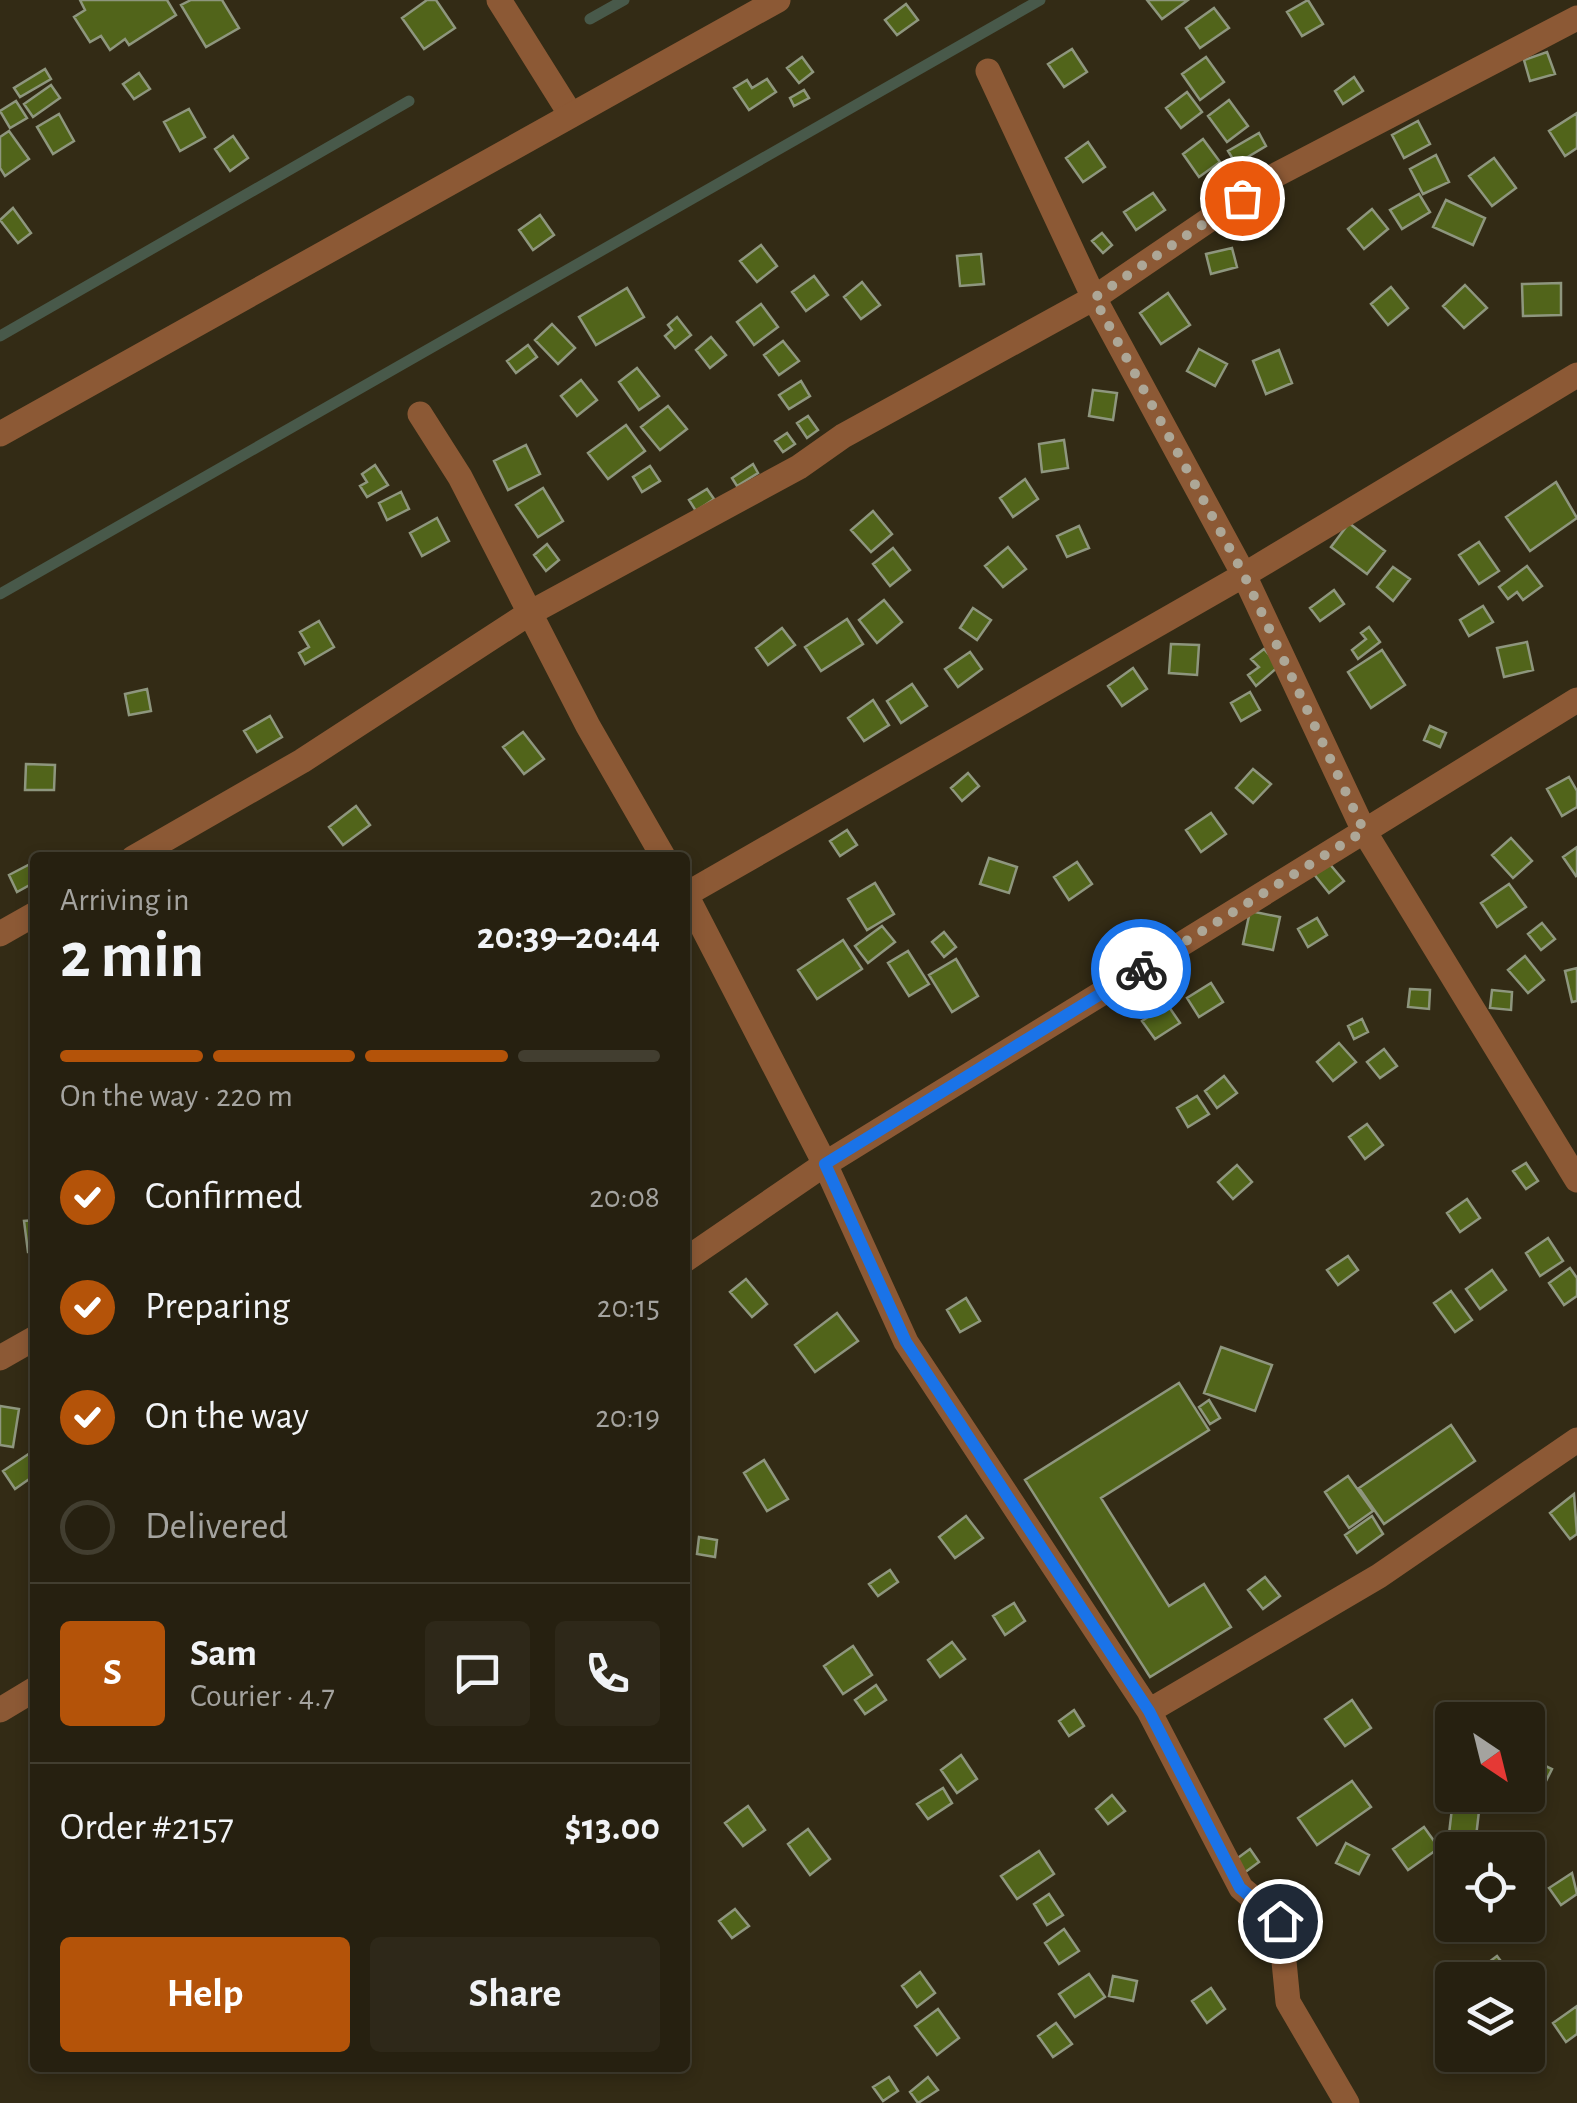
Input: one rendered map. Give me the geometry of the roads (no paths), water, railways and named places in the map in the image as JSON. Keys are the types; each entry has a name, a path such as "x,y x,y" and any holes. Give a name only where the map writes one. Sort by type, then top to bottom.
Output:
{"street":[{"path":"499,0 571,115"},
{"path":"0,434 778,0"},
{"path":"143,852 302,761 528,614 800,466 844,436 1094,298 1272,177 1577,18"},
{"path":"988,70 1094,298 1244,575 1364,831 1577,1180"},
{"path":"690,891 1244,575 1577,375"},
{"path":"420,414 460,477 528,614 661,852"},
{"path":"690,1257 825,1164 1577,700"},
{"path":"690,904 825,1164 906,1342 1149,1711 1240,1888 1280,1921 1288,2002 1347,2103"},
{"path":"0,934 30,917"},
{"path":"0,1358 30,1341"},
{"path":"1149,1711 1379,1576 1577,1440"},
{"path":"0,1710 30,1692"}],"waterway":[{"path":"590,19 624,0"},
{"path":"0,594 1040,0"},
{"path":"0,336 409,101"}]}
